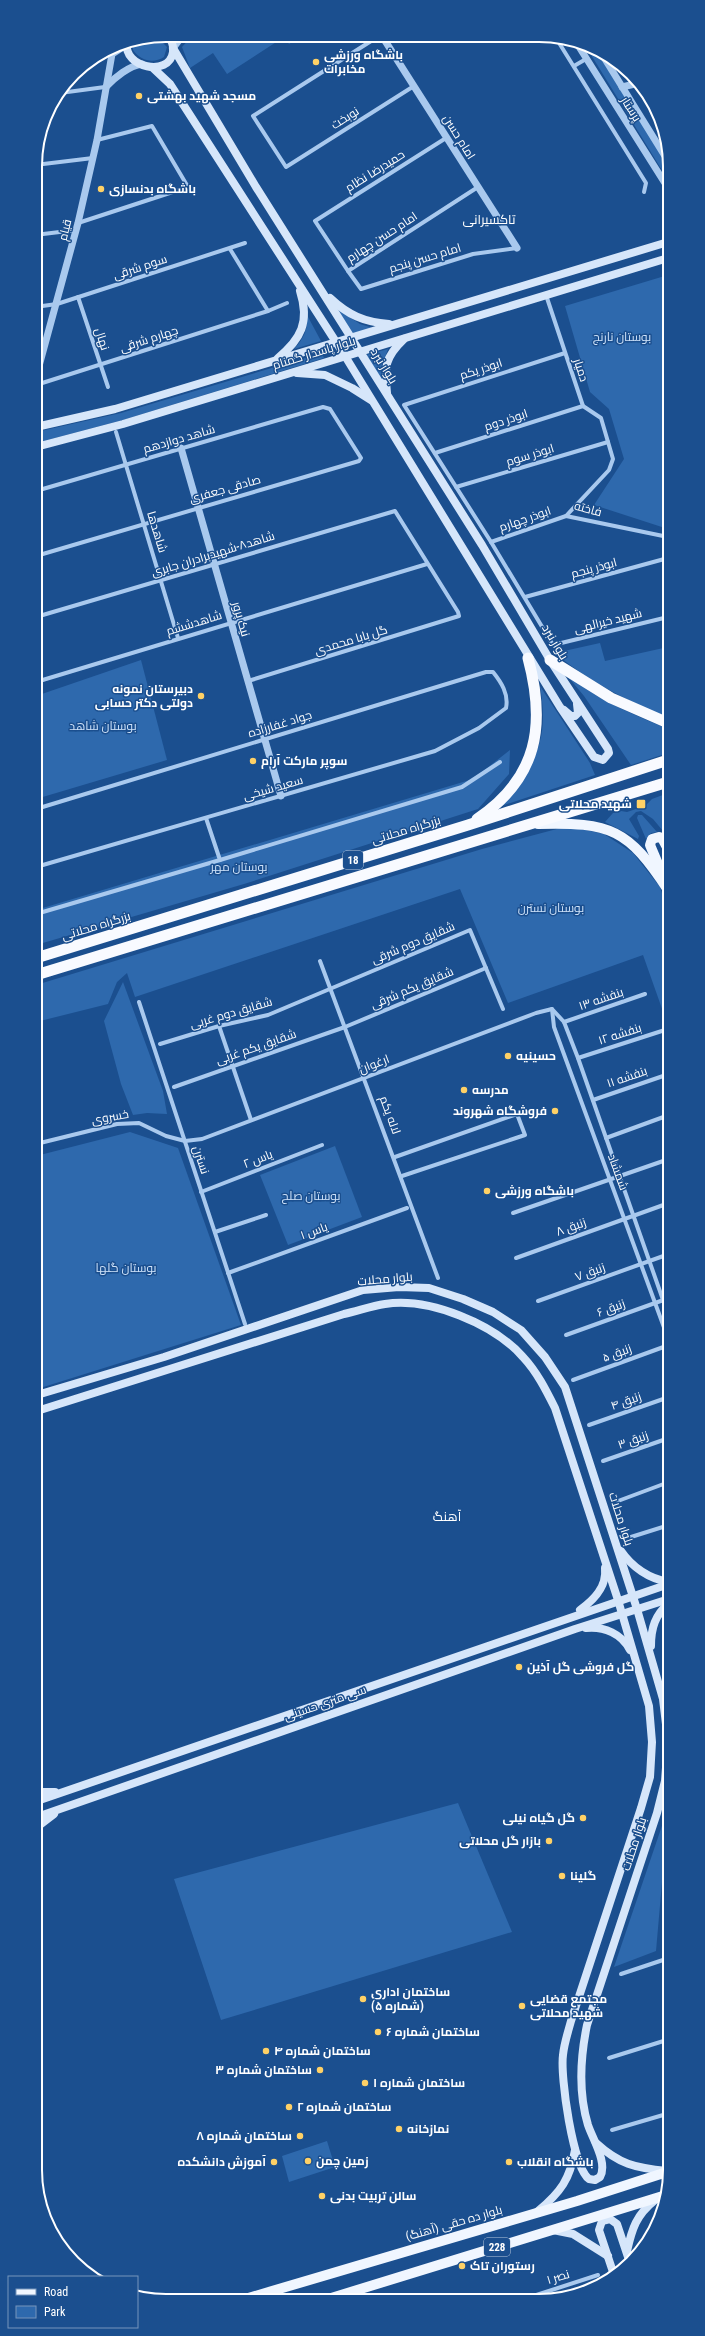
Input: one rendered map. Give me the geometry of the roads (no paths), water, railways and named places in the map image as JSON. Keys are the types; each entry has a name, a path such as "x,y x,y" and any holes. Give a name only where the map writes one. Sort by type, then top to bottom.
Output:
{"highway":[{"path":"468,825 486,812 508,792 521,774 530,754 536,736 538,704 528,658"},
{"path":"550,660 611,698 663,721"},
{"name":"بزرگراه محلاتی","path":"42,956 468,825 663,762"},
{"name":"18","path":"42,973 663,784"},
{"path":"175,915 169,923 170,928 179,931"},
{"path":"122,931 132,936 133,940 125,948"}],"main road":[{"name":"بلوار نبرد","path":"170,42 193,85 482,545 550,660 608,749 607,757 603,760 594,757 560,707"},
{"path":"127,48 128,56 153,68 170,84 345,356 528,658 560,707 571,716 575,716 578,709 574,697"},
{"path":"153,68 165,64 170,60 173,48"},
{"name":"بلوار پاسدار گمنام","path":"42,426 115,409 663,242"},
{"name":"بلوار پاسدار گمنام","path":"42,445 123,424 663,260"},
{"path":"276,360 291,347 303,327 303,299 297,281"},
{"path":"322,291 342,309 359,319 394,324"},
{"path":"387,395 385,368 392,351 405,338"},
{"path":"291,373 325,375 352,388 373,402"},
{"path":"534,824 579,823 610,830 632,844 651,864 663,882"},
{"path":"663,840 659,837 652,839 650,845 663,877"},
{"name":"بلوار محلات","path":"42,1394 164,1357 363,1290 399,1287 429,1288 463,1298 493,1312 521,1330 545,1357 565,1387 633,1595 663,1699"},
{"name":"بلوار محلات","path":"42,1409 358,1311 386,1304 418,1305 448,1311 475,1322 501,1338 522,1356 541,1380 555,1408 618,1600 649,1706 652,1742 650,1777 570,2021 563,2055 563,2087 576,2147 584,2176 595,2180 600,2178 603,2165 588,2124 581,2085 581,2056 585,2033 657,1813 663,1789"},
{"path":"615,1540 622,1552 635,1567 663,1581"},
{"path":"570,1617 588,1604 600,1591 606,1574 604,1559"},
{"name":"سی متری حسینی","path":"42,1799 663,1585"},
{"name":"سی متری حسینی","path":"42,1814 575,1629 663,1601"},
{"path":"652,1659 651,1634 654,1623 663,1610"},
{"path":"575,1629 597,1628 612,1632 621,1638 635,1659"},
{"path":"42,1792 70,1790"},
{"path":"42,1823 64,1807"},
{"path":"594,2142 612,2158 630,2165 663,2170"},
{"name":"بلوار محلات","path":"535,2213 552,2199 568,2179 576,2147"},
{"name":"بلوار ده حقی (آهنگ)","path":"259,2294 535,2213 663,2173"},
{"name":"228","path":"341,2294 660,2197"},
{"path":"626,2252 632,2230 642,2210 660,2198"},
{"path":"612,2269 599,2230 599,2225 606,2219 610,2219 617,2224 628,2257"},
{"path":"552,2230 573,2234 608,2256"}],"street":[{"path":"173,48 178,42"},
{"name":"نوبخت","path":"370,42 253,116 286,167 414,86"},
{"name":"امام حسن","path":"386,42 517,248"},
{"path":"560,44 646,183 644,192"},
{"name":"پرستار","path":"580,50 663,180"},
{"name":"قیام","path":"42,356 78,227 97,140 112,55"},
{"path":"574,66 586,59"},
{"path":"67,92 106,87 115,76 136,65 142,64"},
{"name":"پرستار","path":"608,64 662,151"},
{"path":"622,87 632,84"},
{"path":"42,234 78,227 188,187 152,126 97,140"},
{"name":"حمیدرضا نظام","path":"315,221 446,138"},
{"path":"42,164 93,158"},
{"name":"امام حسن چهارم","path":"315,221 348,271 478,188"},
{"name":"سوم شرقی","path":"42,306 57,304 245,243"},
{"name":"امام حسن پنجم","path":"348,271 361,289 473,254 517,248"},
{"path":"230,249 268,311"},
{"name":"دمیار","path":"546,295 583,406"},
{"name":"نهال","path":"78,297 108,387"},
{"name":"چهارم شرقی","path":"42,383 268,311 287,303"},
{"name":"ابوذر یکم","path":"435,453 404,405 565,353"},
{"path":"583,406 601,418 608,442"},
{"name":"ابوذر دوم","path":"435,453 583,406"},
{"name":"شاهد دوازدهم","path":"42,489 181,448 328,407"},
{"name":"صادقی جعفری","path":"42,554 198,507 359,461 360,455 328,407"},
{"name":"شاهدها","path":"116,432 178,638"},
{"name":"ابوذر سوم","path":"456,487 608,442"},
{"name":"فاخته","path":"566,516 609,470 613,459 608,442"},
{"name":"نیک پرور","path":"181,448 281,796"},
{"path":"435,453 525,597"},
{"name":"شاهد۸-شهیدبرادران جابری","path":"42,615 395,511 427,564"},
{"name":"فاخته","path":"566,516 663,536"},
{"name":"ابوذر چهارم","path":"491,542 566,516"},
{"name":"ابوذر پنجم","path":"525,597 663,559"},
{"name":"گل بابا محمدی","path":"248,681 458,616 458,612 427,564"},
{"name":"شاهدششم","path":"42,680 427,564"},
{"name":"شهید خیرالهی","path":"525,597 553,645 663,618"},
{"name":"جواد غفارزاده","path":"42,806 486,672 493,672 504,689 508,701 506,708"},
{"name":"سعید شیخی","path":"42,865 435,751 479,728 506,708"},
{"path":"42,912 462,787 500,762"},
{"path":"206,818 220,860"},
{"name":"شقایق دوم شرقی","path":"329,989 470,930 503,1009"},
{"name":"لاله یکم","path":"320,961 329,989 395,1157 438,1278"},
{"name":"شقایق یکم شرقی","path":"345,1027 486,968"},
{"name":"شقایق دوم غربی","path":"160,1044 219,1026 268,1015 329,989"},
{"name":"بنفشه ۱۳","path":"564,1022 645,994"},
{"name":"نسترن","path":"139,1002 245,1324"},
{"path":"552,1009 564,1022"},
{"name":"شمشاد","path":"552,1009 554,1027 611,1179 663,1325"},
{"name":"ارغوان","path":"185,1141 202,1139 536,1013 552,1009"},
{"name":"شمشاد","path":"564,1022 663,1300"},
{"path":"219,1026 251,1120"},
{"name":"شقایق یکم غربی","path":"174,1087 345,1027"},
{"name":"بنفشه ۱۲","path":"578,1058 663,1031"},
{"name":"بنفشه ۱۱","path":"592,1100 663,1076"},
{"path":"395,1157 517,1114 525,1135 402,1176"},
{"path":"606,1138 663,1117"},
{"name":"خسروی","path":"42,1143 117,1124 139,1123 166,1136 185,1141"},
{"name":"یاس ۲","path":"201,1192 322,1146"},
{"path":"513,1213 663,1161"},
{"name":"زنبق ۸","path":"516,1258 663,1205"},
{"name":"یاس ۱","path":"228,1273 407,1208"},
{"path":"215,1232 266,1215"},
{"name":"زنبق ۷","path":"538,1301 663,1256"},
{"name":"زنبق ۶","path":"566,1335 663,1300"},
{"name":"زنبق ۵","path":"573,1380 663,1347"},
{"name":"زنبق ۴","path":"589,1425 663,1399"},
{"name":"زنبق ۳","path":"603,1461 663,1440"},
{"path":"618,1501 663,1484"},
{"path":"631,1537 663,1527"},
{"path":"621,1974 663,1960"},
{"path":"609,2058 663,2041"},
{"path":"612,2130 663,2115"},
{"name":"نصر ۱","path":"537,2294 598,2275"}],"place":[{"name":"باشگاه ورزشی مخابرات","path":"316,62"},
{"name":"مسجد شهید بهشتی","path":"139,96"},
{"name":"باشگاه بدنسازی","path":"101,189"},
{"name":"دبیرستان نمونه دولتی دکتر حسابی","path":"201,696"},
{"name":"سوپر مارکت آرام","path":"253,761"},
{"name":"شهید محلاتی","path":"641,804"},
{"name":"حسینیه","path":"508,1056"},
{"name":"مدرسه","path":"464,1090"},
{"name":"فروشگاه شهروند","path":"555,1111"},
{"name":"باشگاه ورزشی","path":"487,1191"},
{"name":"گل فروشی گل آذین","path":"519,1667"},
{"name":"گل گیاه نیلی","path":"583,1818"},
{"name":"بازار گل محلاتی","path":"549,1841"},
{"name":"گلينا","path":"562,1876"},
{"name":"ساختمان اداری (شماره ۵)","path":"363,1999"},
{"name":"مجتمع قضایی شهید محلاتی","path":"522,2006"},
{"name":"ساختمان شماره ۶","path":"378,2032"},
{"name":"ساختمان شماره ۴","path":"266,2051"},
{"name":"ساختمان شماره ۳","path":"320,2070"},
{"name":"ساختمان شماره ۱","path":"365,2083"},
{"name":"ساختمان شماره ۲","path":"289,2107"},
{"name":"نمازخانه","path":"399,2129"},
{"name":"ساختمان شماره ۸","path":"300,2136"},
{"name":"زمین چمن","path":"308,2161"},
{"name":"آموزش دانشکده","path":"274,2162"},
{"name":"باشگاه انقلاب","path":"509,2162"},
{"name":"سالن تربیت بدنی","path":"322,2196"},
{"name":"رستوران تاک","path":"462,2266"}],"district":[{"name":"تاکسیرانی","path":"489,219"},
{"name":"آهنگ","path":"447,1516"}],"park label":[{"name":"بوستان نارنج","path":"622,337"},
{"name":"بوستان شاهد","path":"103,726"},
{"name":"بوستان مهر","path":"239,867"},
{"name":"بوستان نسترن","path":"551,908"},
{"name":"بوستان صلح","path":"311,1196"},
{"name":"بوستان گلها","path":"126,1268"}]}
